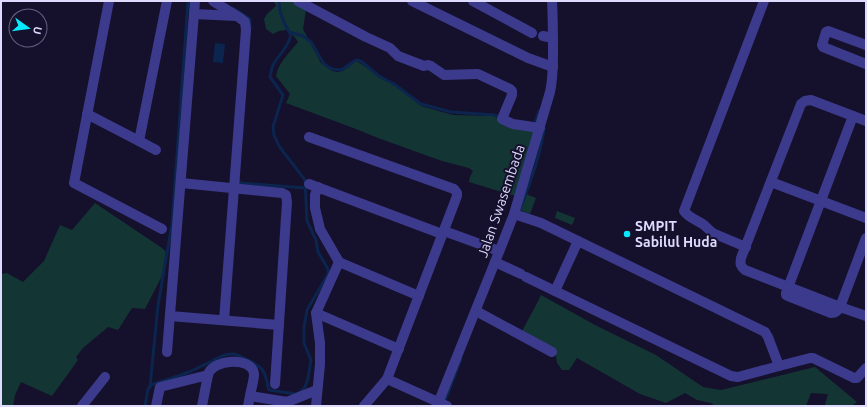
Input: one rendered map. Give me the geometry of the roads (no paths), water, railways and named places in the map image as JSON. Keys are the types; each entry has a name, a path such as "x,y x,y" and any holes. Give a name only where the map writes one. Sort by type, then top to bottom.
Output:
{"street":[{"path":"108,1 74,183 162,229"},
{"path":"139,141 167,1"},
{"path":"167,352 195,1"},
{"path":"213,1 245,22 246,30 224,320"},
{"path":"298,1 356,32 390,48 398,56 424,66 431,66 444,75 478,74 510,89 512,91 512,95 502,119 513,124 540,128"},
{"path":"412,1 528,58 553,67"},
{"path":"473,1 532,33"},
{"name":"Jalan Swasembada","path":"441,405 514,214 553,83 554,38 552,1"},
{"path":"746,247 711,232 705,226 690,218 684,211 764,1"},
{"path":"194,14 236,16"},
{"path":"866,45 828,31 826,32 822,45 823,47 866,64"},
{"path":"543,36 554,38"},
{"path":"866,121 811,100 805,101 801,104 740,263 745,270 788,286 816,302 840,307 866,316"},
{"path":"87,114 156,150"},
{"path":"788,286 853,116"},
{"path":"309,137 454,189 457,193 387,379 364,406"},
{"path":"771,182 866,218"},
{"path":"181,183 282,192 286,195 287,202 275,384"},
{"path":"419,296 339,262 320,229 315,208 316,195 313,186 443,233 500,251"},
{"path":"514,214 541,223 765,332 778,366"},
{"path":"840,307 866,238"},
{"path":"555,291 578,241"},
{"path":"316,406 320,364 320,343 316,312 339,262"},
{"path":"495,262 731,376 738,377 810,358 813,358 854,378 857,378 866,368"},
{"path":"476,311 552,352"},
{"path":"316,312 398,349"},
{"path":"170,316 279,325"},
{"path":"202,406 209,371 214,366 232,362 240,362 252,368 254,373 249,401 287,402 317,390"},
{"path":"156,406 160,387 208,375"},
{"path":"82,406 105,377"},
{"path":"387,379 441,405"}],"water":[{"path":"215,43 225,44 223,63 213,62"}],"waterway":[{"path":"150,387 158,305 172,224 188,1"},
{"path":"145,406 148,389 151,385 189,372 227,354 238,355 261,368 265,375 269,390 296,394 305,387 308,378 311,360 304,343 304,327 307,310 328,274 328,269 318,252 316,240 307,221 305,180 279,146 274,135 273,127 283,95 270,77 271,70 275,61 286,47 291,35 282,19 279,1"},
{"path":"233,8 250,19 250,29"},
{"path":"289,32 303,36 311,42 324,64 332,69 343,69 354,61 358,60 421,104 451,112 495,115 499,117"},
{"path":"535,123 539,111"},
{"path":"520,209 537,160 544,129 542,129"},
{"path":"239,180 240,183 305,188"},
{"path":"445,401 461,359"}],"place":[{"name":"SMPIT Sabilul Huda","path":"627,234"}]}
